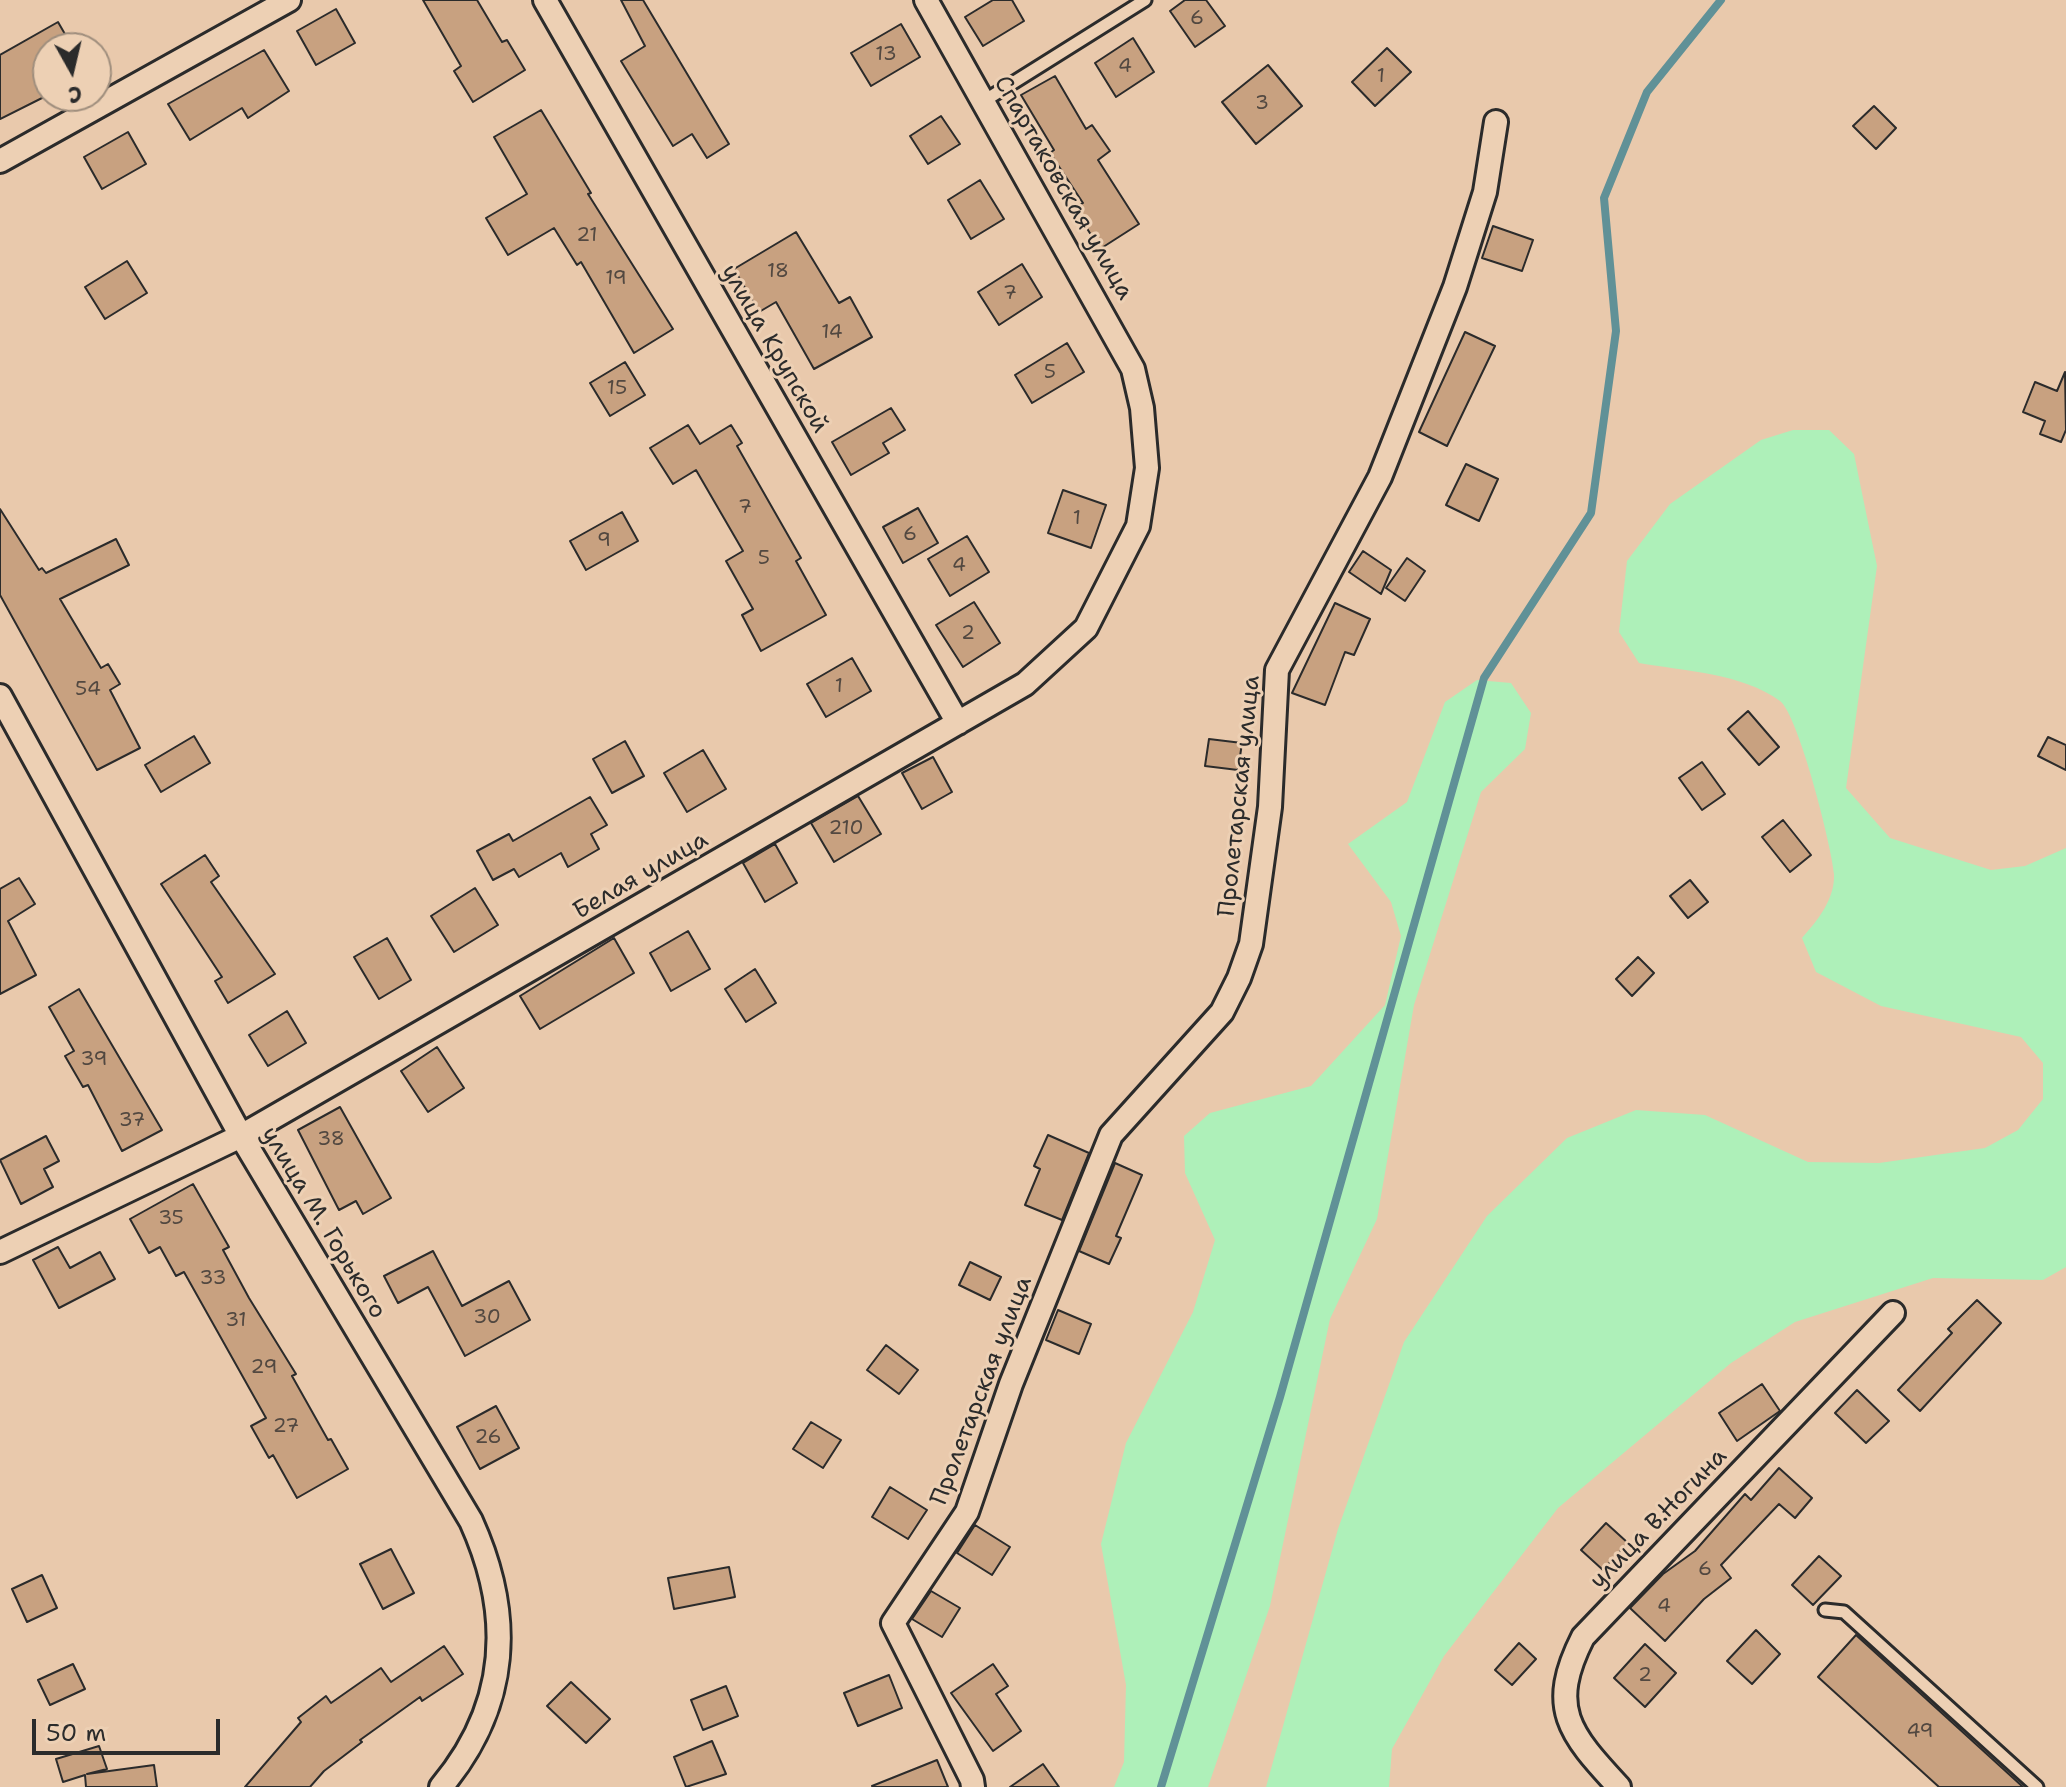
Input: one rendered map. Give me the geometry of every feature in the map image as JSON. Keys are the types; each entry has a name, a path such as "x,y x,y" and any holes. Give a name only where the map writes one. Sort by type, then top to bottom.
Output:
{"street":[{"path":"0,161 289,0"},
{"name":"улица Крупской","path":"545,0 958,723"},
{"name":"Спартаковская улица","path":"926,0 1113,328 1133,369 1142,408"},
{"name":"Пролетарская улица","path":"973,1787 893,1623 967,1512 1011,1384 1111,1135 1222,1012 1239,978 1251,944 1270,807 1277,670 1380,477 1455,287 1485,192 1496,122"},
{"name":"Белая улица","path":"0,1252 241,1136 1025,684 1086,628 1138,526 1147,468 1142,408"},
{"name":"улица М. Горького","path":"0,696 241,1136 471,1521 488,1558 501,1633 496,1669 484,1722 464,1760 441,1787"},
{"name":"улица В.Ногина","path":"1619,1787 1573,1730 1562,1693 1569,1663 1583,1637 1893,1313"}],"lane":[{"path":"984,101 1145,0"},
{"path":"1825,1610 1844,1612 2037,1787"}],"green space":[{"path":"1793,430 1829,430 1854,454 1877,566 1846,788 1890,838 1991,870 2025,866 2066,848 2066,1267 2043,1280 1933,1278 1795,1322 1731,1363 1558,1508 1444,1656 1392,1749 1389,1787 1266,1787 1338,1529 1404,1342 1487,1216 1567,1138 1636,1110 1705,1115 1808,1162 1879,1163 1985,1148 2018,1130 2043,1099 2043,1063 2021,1037 1881,1006 1816,972 1802,938 1829,900 1834,874 1813,782 1787,711 1780,701 1748,684 1712,674 1639,663 1619,632 1627,561 1670,504 1761,440"},
{"path":"1477,680 1511,683 1531,713 1525,749 1481,792 1414,1005 1377,1219 1330,1319 1270,1606 1208,1787 1114,1787 1124,1762 1126,1685 1101,1544 1126,1443 1193,1312 1215,1240 1185,1173 1184,1136 1210,1113 1311,1086 1385,1005 1401,936 1391,902 1348,844 1407,802 1445,702"}],"building":[{"path":"423,0 477,0 502,42 507,40 525,70 473,102 454,71 461,66"},
{"path":"621,0 643,0 729,144 707,158 692,134 673,146 621,61 645,46"},
{"path":"993,0 1012,0 1024,21 983,46 965,17"},
{"path":"1185,0 1206,0 1225,26 1195,47 1170,11"},
{"path":"336,9 355,43 316,65 297,31"},
{"path":"58,22 64,32 40,32"},
{"path":"901,24 920,57 871,86 851,53"},
{"path":"32,37 32,103 0,119 0,55"},
{"path":"1133,38 1154,72 1116,97 1095,63"},
{"path":"1387,48 1411,72 1375,106 1352,82"},
{"path":"264,50 289,91 248,118 242,108 190,140 168,104"},
{"path":"1268,65 1302,106 1256,144 1222,102"},
{"path":"1055,76 1086,129 1092,125 1110,151 1098,160 1139,224 1100,249 1074,208 1083,203 1050,153 1054,150 1021,95"},
{"path":"1874,106 1896,128 1876,149 1853,126"},
{"path":"541,110 591,193 588,194 673,329 634,353 581,262 577,265 554,228 508,255 486,218 527,194 494,137"},
{"path":"941,116 960,144 928,164 910,136"},
{"path":"128,132 146,164 102,189 84,157"},
{"path":"980,180 1004,219 971,239 948,200"},
{"path":"1493,226 1533,240 1522,271 1482,258"},
{"path":"796,232 839,303 850,297 872,337 814,369 776,302 759,312 734,269"},
{"path":"127,261 147,293 105,319 85,287"},
{"path":"1022,264 1042,297 999,325 978,292"},
{"path":"1465,332 1495,346 1447,446 1419,432"},
{"path":"1067,343 1084,372 1032,403 1015,375"},
{"path":"625,362 645,395 610,416 590,383"},
{"path":"2065,372 2066,430 2061,442 2040,434 2045,421 2023,412 2035,382 2057,391"},
{"path":"891,408 905,430 883,443 889,453 851,475 832,442"},
{"path":"688,425 700,444 731,425 742,443 737,446 801,558 796,561 826,615 761,651 742,615 753,609 726,561 743,551 696,470 673,484 650,448"},
{"path":"1466,464 1498,479 1479,521 1446,505"},
{"path":"1063,490 1106,505 1091,548 1048,533"},
{"path":"918,508 938,543 903,563 883,527"},
{"path":"0,509 39,570 42,568 46,573 116,539 129,565 60,599 101,668 108,664 120,684 110,690 140,748 97,770 0,595"},
{"path":"622,512 638,541 586,570 570,541"},
{"path":"967,536 989,572 950,596 928,559"},
{"path":"1363,551 1391,570 1381,594 1349,572"},
{"path":"1407,558 1425,571 1405,601 1386,588"},
{"path":"974,602 1000,643 963,667 936,625"},
{"path":"1335,603 1370,619 1354,655 1345,652 1325,705 1292,693"},
{"path":"852,658 871,691 826,717 807,684"},
{"path":"1748,711 1779,747 1759,765 1728,729"},
{"path":"194,736 210,763 161,792 145,765"},
{"path":"2048,737 2066,745 2066,770 2038,756"},
{"path":"1209,739 1242,743 1238,770 1205,766"},
{"path":"625,741 644,776 612,793 593,759"},
{"path":"703,750 726,789 687,812 664,773"},
{"path":"933,757 952,792 922,809 902,773"},
{"path":"1702,762 1725,794 1702,810 1679,778"},
{"path":"858,796 881,834 834,862 811,823"},
{"path":"590,797 607,825 591,834 599,849 568,867 561,853 519,877 514,869 493,880 477,851 509,834 513,841"},
{"path":"1783,820 1811,855 1790,872 1762,837"},
{"path":"775,844 797,883 765,902 743,863"},
{"path":"205,855 219,876 211,882 275,974 228,1003 215,981 222,977 161,884"},
{"path":"19,878 35,904 8,921 36,975 0,994 0,889"},
{"path":"1690,880 1708,902 1688,918 1670,896"},
{"path":"475,888 498,925 454,952 431,916"},
{"path":"688,931 710,969 671,991 650,953"},
{"path":"387,938 411,980 379,999 354,957"},
{"path":"614,938 634,973 540,1029 520,996"},
{"path":"1638,957 1654,973 1632,996 1616,979"},
{"path":"755,969 776,1003 746,1022 725,989"},
{"path":"79,989 162,1130 122,1151 88,1085 83,1087 65,1056 74,1051 49,1007"},
{"path":"287,1011 306,1043 268,1066 249,1035"},
{"path":"437,1047 464,1088 428,1112 401,1071"},
{"path":"340,1107 391,1198 363,1214 356,1201 339,1210 298,1130"},
{"path":"1048,1135 1089,1153 1062,1220 1025,1205 1040,1169 1034,1166"},
{"path":"46,1136 59,1161 44,1169 53,1187 21,1204 0,1160"},
{"path":"1115,1163 1142,1175 1116,1236 1121,1238 1109,1264 1079,1251"},
{"path":"193,1184 229,1247 223,1250 249,1298 296,1374 292,1376 328,1440 331,1439 348,1469 297,1498 273,1455 269,1458 251,1426 266,1418 184,1272 176,1276 160,1247 149,1253 130,1219"},
{"path":"58,1247 70,1268 100,1252 115,1279 59,1308 33,1260"},
{"path":"433,1251 462,1306 509,1281 530,1320 465,1356 428,1287 398,1303 384,1276"},
{"path":"970,1262 1001,1277 990,1300 959,1285"},
{"path":"1977,1300 2001,1323 1920,1411 1898,1390 1952,1333 1948,1329"},
{"path":"1058,1310 1091,1324 1079,1354 1046,1340"},
{"path":"886,1345 918,1370 899,1394 867,1370"},
{"path":"1762,1384 1780,1411 1737,1441 1719,1413"},
{"path":"1857,1390 1889,1421 1866,1443 1835,1413"},
{"path":"496,1406 519,1448 480,1469 457,1427"},
{"path":"811,1422 841,1440 823,1468 793,1449"},
{"path":"1779,1468 1812,1498 1795,1518 1779,1504 1721,1565 1731,1578 1704,1599 1665,1641 1630,1608 1663,1574 1695,1551 1745,1494 1751,1500"},
{"path":"890,1487 927,1510 908,1539 872,1517"},
{"path":"1606,1523 1628,1543 1603,1570 1581,1550"},
{"path":"975,1525 1010,1547 992,1575 957,1553"},
{"path":"391,1549 414,1593 383,1609 360,1564"},
{"path":"1819,1556 1841,1576 1813,1605 1792,1585"},
{"path":"729,1567 735,1597 674,1609 668,1578"},
{"path":"42,1575 57,1608 27,1622 12,1589"},
{"path":"931,1591 960,1608 942,1637 912,1619"},
{"path":"1756,1630 1780,1654 1752,1684 1727,1661"},
{"path":"1856,1635 2023,1787 1939,1787 1818,1677"},
{"path":"1519,1643 1536,1659 1512,1685 1495,1670"},
{"path":"1645,1644 1676,1673 1645,1707 1614,1678"},
{"path":"444,1646 463,1674 422,1701 420,1697 360,1740 362,1742 324,1771 310,1787 245,1787 301,1722 298,1718 326,1696 331,1703 381,1668 391,1682"},
{"path":"73,1664 85,1689 50,1705 38,1680"},
{"path":"993,1664 1008,1686 996,1694 1021,1731 993,1751 951,1693"},
{"path":"889,1675 902,1708 858,1726 844,1693"},
{"path":"571,1682 610,1719 586,1743 547,1706"},
{"path":"726,1686 738,1716 703,1730 691,1700"},
{"path":"712,1741 726,1774 686,1787 674,1757"},
{"path":"99,1746 107,1769 87,1774 154,1765 157,1787 86,1787 85,1775 63,1782 56,1759"},
{"path":"937,1760 948,1787 872,1786"},
{"path":"1043,1764 1059,1787 1010,1787"}],"waterway":[{"path":"1161,1787 1280,1397 1484,678 1591,513 1616,331 1604,198 1647,92 1721,0"}]}
